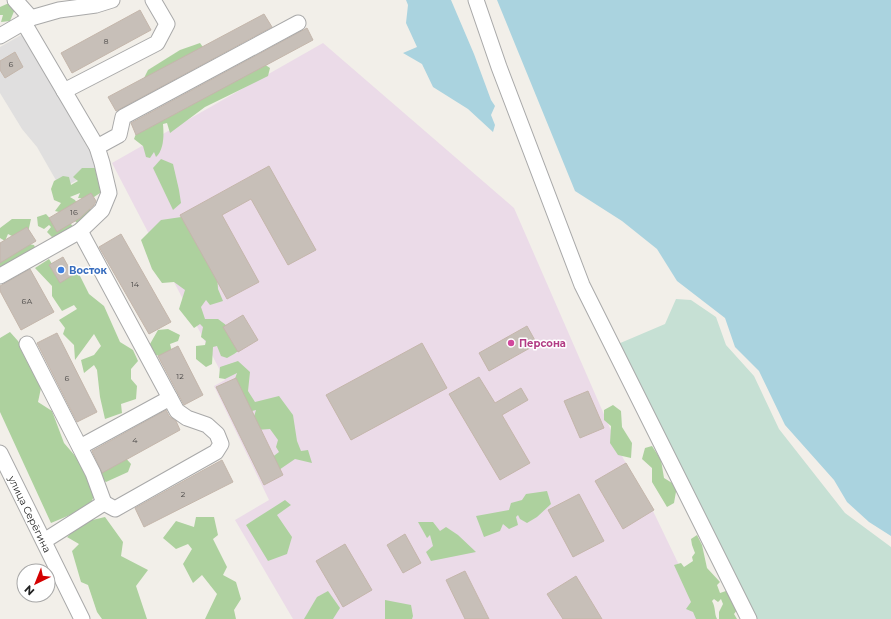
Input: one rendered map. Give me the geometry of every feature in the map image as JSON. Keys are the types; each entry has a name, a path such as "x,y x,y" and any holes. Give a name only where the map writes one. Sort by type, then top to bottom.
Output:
{"street":[{"path":"0,276 80,231 102,210 109,192 97,148 64,92 16,0"},
{"path":"0,36 27,20 59,10 96,5 112,0"},
{"path":"64,92 157,43 167,24 153,0"},
{"path":"476,0 502,74 582,284 748,619"},
{"path":"97,148 120,135 123,117 298,23"},
{"path":"27,344 94,473 104,503 115,510 216,452 221,444 217,434 207,425 187,418 178,412 80,231"},
{"path":"80,447 170,398"},
{"name":"улица Серёгина","path":"0,452 82,619"},
{"path":"44,541 104,503"}],"shaded area":[{"path":"23,34 99,168 61,189 37,147 22,129 0,93 0,47"},
{"path":"323,43 514,208 623,458 654,513 705,619 293,619 235,520 269,500 214,386 225,380 112,163"}],"green space":[{"path":"9,3 15,9 10,21 1,22 3,15 0,15 0,7"},
{"path":"200,43 205,50 142,82 148,70 180,50"},
{"path":"261,62 270,68 268,76 205,107 170,133 167,123 163,124 162,146 159,154 156,157 154,152 150,158 146,157 143,146 134,139 137,131"},
{"path":"161,159 173,164 181,203 173,210 153,168"},
{"path":"82,168 97,168 104,180 100,193 91,199 78,198 80,193 70,197 75,200 78,205 82,205 98,213 78,224 72,218 69,221 73,227 69,233 52,237 47,232 51,227 49,225 44,229 38,226 37,217 46,214 55,224 63,213 55,211 61,203 54,200 51,189 54,181 63,176 69,177 71,185 78,181 73,177"},
{"path":"188,216 217,274 218,289 223,301 210,305 206,300 201,307 205,319 218,319 230,328 244,347 227,358 221,356 217,346 213,347 212,364 206,367 196,359 196,346 205,345 206,341 201,337 203,327 200,324 194,328 179,309 185,290 174,282 162,283 152,269 141,240 161,220"},
{"path":"12,219 31,219 27,237 16,238 8,234 5,241 0,238 0,228"},
{"path":"23,243 34,245 37,252 0,269 0,253"},
{"path":"49,259 55,269 65,274 78,272 89,294 104,306 120,342 133,350 138,361 131,369 131,379 137,386 136,399 121,404 122,413 105,419 100,397 97,370 94,365 84,373 81,360 94,355 101,346 94,334 75,360 74,345 63,334 65,328 59,320 77,309 74,305 62,311 52,296 52,286 35,268"},
{"path":"676,299 691,300 716,317 726,345 754,376 779,429 845,513 891,547 891,619 755,619 662,429 618,344 665,324"},
{"path":"168,329 180,335 178,341 170,344 172,352 161,357 154,354 150,344 158,330"},
{"path":"10,332 18,341 32,363 41,388 38,402 52,411 64,443 88,471 95,494 89,507 51,523 0,412 0,338"},
{"path":"238,361 250,372 248,391 255,402 279,396 293,415 297,441 301,451 308,450 312,463 295,459 276,472 271,458 279,452 276,447 278,440 270,429 256,430 252,423 256,410 244,413 230,393 237,373 225,379 219,378 220,367"},
{"path":"613,405 621,411 622,427 632,443 631,458 618,455 610,443 611,426 604,420 604,410"},
{"path":"652,446 661,460 664,478 677,486 674,503 667,507 652,482 652,468 642,459 645,448"},
{"path":"123,455 131,464 128,472 106,482 97,475 102,465"},
{"path":"547,491 551,504 537,517 527,523 520,519 518,515 516,517 518,525 509,529 503,524 500,531 484,537 476,516 509,510 511,503 522,500 526,494"},
{"path":"285,500 291,505 277,515 292,537 287,554 268,561 246,525"},
{"path":"105,517 123,542 121,556 148,570 136,586 147,619 102,619 97,612 88,585 81,582 72,551 79,544 67,537 84,522"},
{"path":"196,517 214,517 218,535 213,539 227,567 223,575 236,582 241,599 234,610 236,619 205,619 217,594 202,575 193,583 183,564 192,549 188,544 176,549 163,538 176,521 194,527"},
{"path":"418,522 433,522 440,531 446,527 458,535 476,552 431,561 426,552 433,546 430,535 427,538"},
{"path":"697,535 702,545 707,568 720,582 717,585 720,593 726,591 737,610 734,614 737,619 719,619 719,612 723,604 721,599 718,602 714,599 712,601 717,619 696,619 693,612 686,609 691,602 674,565 681,563 684,567 693,561 692,557 695,553 691,539"},
{"path":"328,591 340,608 333,619 304,619 317,597"},
{"path":"385,600 411,605 413,616 412,619 385,619"}],"water":[{"path":"406,0 451,0 474,54 491,100 495,106 491,115 495,125 493,132 468,109 433,87 422,64 403,53 417,47 406,23 408,5"},
{"path":"497,0 891,0 891,536 869,522 847,502 834,480 785,425 759,371 735,347 725,318 677,281 657,249 622,221 575,191"}],"building":[{"path":"140,10 151,30 72,73 61,53"},
{"path":"264,14 272,27 116,111 108,97"},
{"path":"307,28 313,40 136,135 131,123"},
{"path":"15,52 23,67 5,78 0,70 0,61"},
{"path":"269,166 316,250 288,265 251,199 222,215 259,282 227,299 180,215"},
{"path":"91,193 96,201 94,205 80,218 57,232 49,218"},
{"path":"27,227 36,241 0,263 0,243"},
{"path":"121,234 171,322 149,334 99,247"},
{"name":"Восток","path":"63,257 73,275 60,283 49,265"},
{"path":"30,269 54,312 21,330 0,291 0,286"},
{"path":"243,315 258,340 238,352 223,327"},
{"path":"527,326 537,344 489,371 479,353"},
{"path":"57,333 97,412 77,422 37,343"},
{"path":"422,343 447,388 351,440 326,395"},
{"path":"178,346 203,395 184,405 158,356"},
{"path":"479,377 495,403 521,388 528,400 502,415 530,463 500,480 449,394"},
{"path":"236,378 283,475 264,485 216,387"},
{"path":"588,391 604,428 580,438 564,401"},
{"path":"166,410 169,416 176,421 180,430 102,473 92,451"},
{"path":"222,460 233,482 144,527 135,508"},
{"path":"626,463 654,510 623,529 595,481"},
{"path":"579,494 604,541 573,557 548,510"},
{"path":"405,534 421,563 403,573 387,545"},
{"path":"345,544 372,590 343,607 316,561"},
{"path":"465,571 489,619 465,619 446,580"},
{"path":"576,576 602,619 563,619 547,594"}],"place":[{"name":"Восток","path":"61,270"},
{"name":"Персона","path":"511,343"}]}
